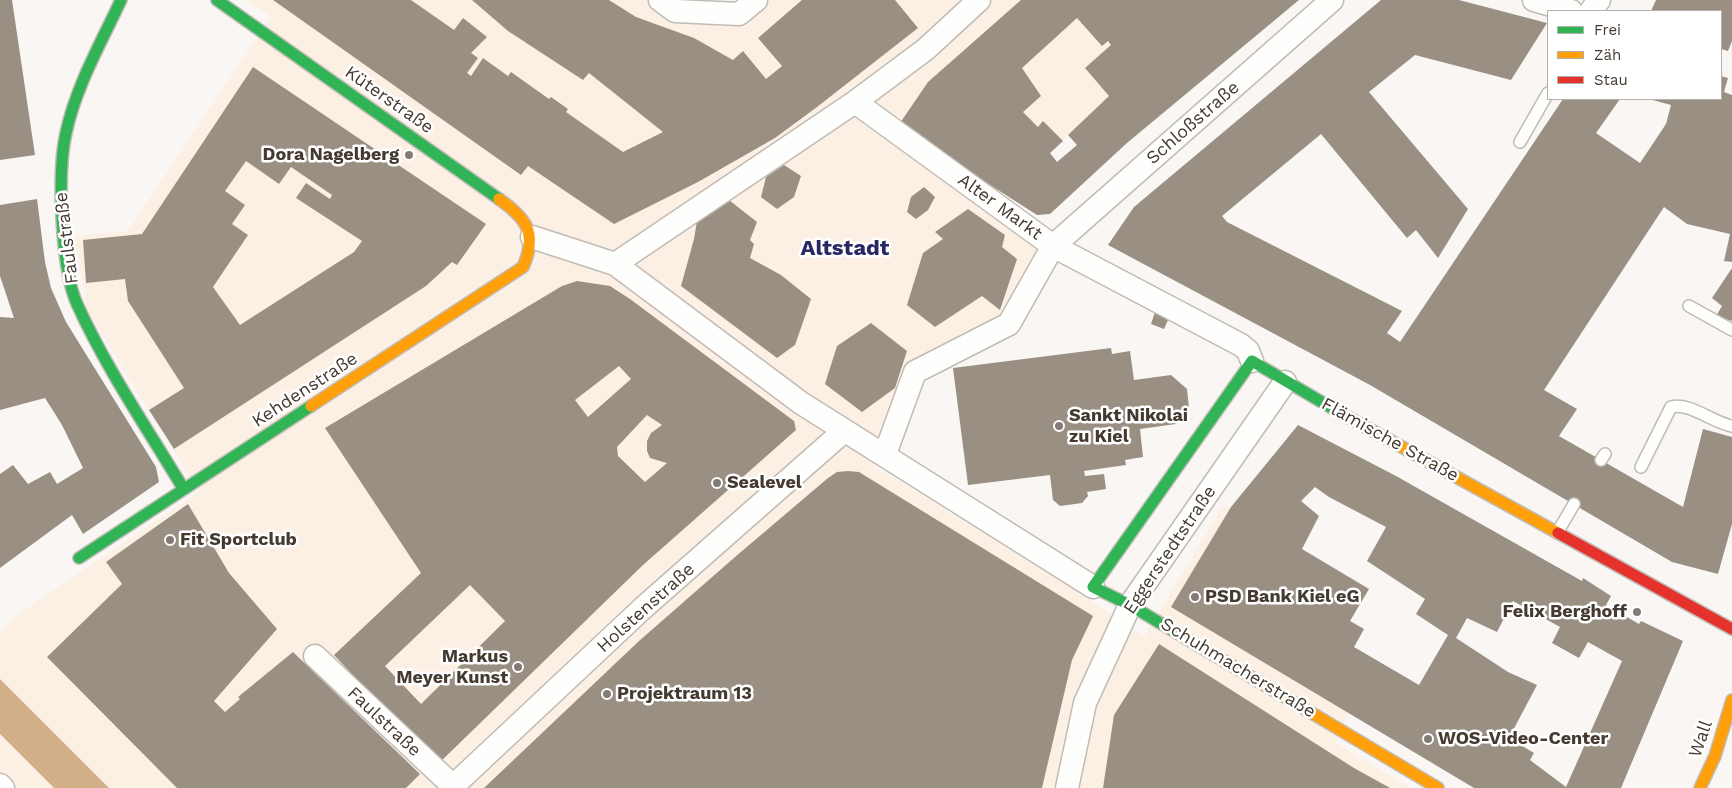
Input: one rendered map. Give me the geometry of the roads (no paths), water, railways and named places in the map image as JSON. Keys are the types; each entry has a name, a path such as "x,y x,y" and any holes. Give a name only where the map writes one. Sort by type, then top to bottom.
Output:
{"street":[{"name":"Faulstraße","path":"120,0 81,87 66,132 60,177 69,280 77,304 108,362 184,488"},
{"name":"Küterstraße","path":"217,0 519,213 532,237"},
{"path":"660,0 675,10 739,14 756,0"},
{"path":"615,264 855,102 926,49 979,0"},
{"name":"Schloßstraße","path":"1053,246 1332,0"},
{"path":"1534,0 1569,10"},
{"name":"Alter Markt","path":"855,102 1053,246 1009,324 915,372 885,454"},
{"path":"532,237 615,264 794,397 844,431 885,454"},
{"name":"Kehdenstraße","path":"79,558 523,266 530,253 532,237"},
{"name":"Flämische Straße","path":"1053,246 1241,345 1248,350 1252,361 1285,382 1732,629"},
{"path":"1093,587 1252,361"},
{"name":"Eggerstedtstraße","path":"1068,788 1085,703 1130,604 1285,382"},
{"name":"Holstenstraße","path":"452,787 643,608 844,431"},
{"name":"Schuhmacherstraße","path":"885,454 1093,587 1130,604 1438,788"},
{"name":"Faulstraße","path":"315,656 452,787"},
{"name":"Wall","path":"1700,788 1715,756 1732,700"},
{"path":"0,785 3,788"}],"lane":[{"path":"1520,142 1547,95"},
{"path":"1689,306 1732,330"},
{"path":"1642,467 1671,407 1679,405 1722,424 1732,426"},
{"path":"1557,533 1574,504"}],"place":[{"name":"Dora Nagelberg","path":"409,155"},
{"name":"Sankt Nikolai zu Kiel","path":"1059,426"},
{"name":"Sealevel","path":"717,483"},
{"name":"Fit Sportclub","path":"170,540"},
{"name":"PSD Bank Kiel eG","path":"1195,597"},
{"name":"Felix Berghoff","path":"1637,612"},
{"name":"Markus Meyer Kunst","path":"518,667"},
{"name":"Projektraum 13","path":"607,694"},
{"name":"WOS-Video-Center","path":"1428,739"}],"district":[{"name":"Altstadt","path":"845,249"}]}
